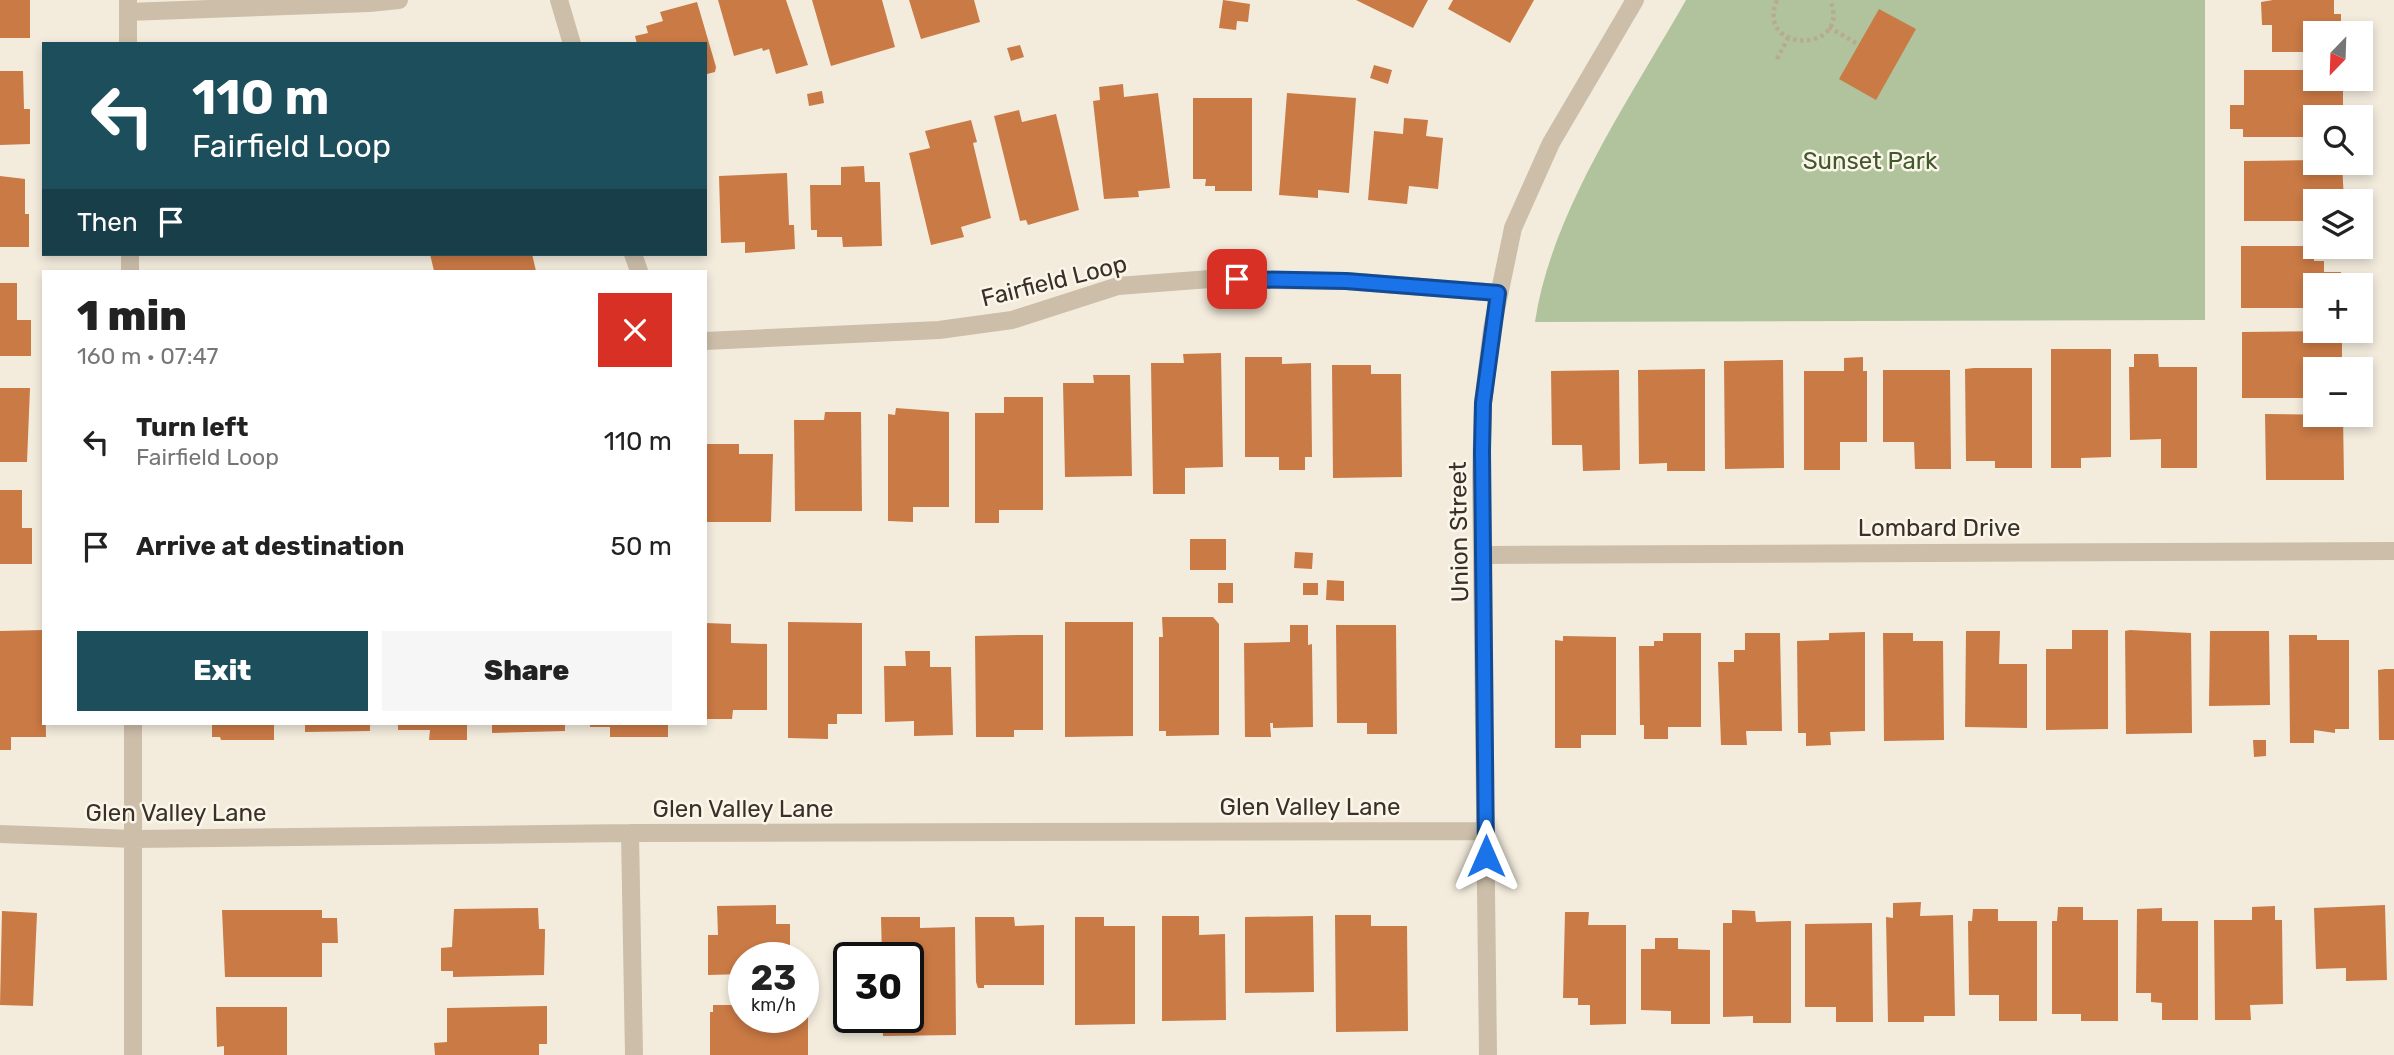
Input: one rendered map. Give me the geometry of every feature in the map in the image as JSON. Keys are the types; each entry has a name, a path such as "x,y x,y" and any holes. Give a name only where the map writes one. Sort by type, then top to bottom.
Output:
{"street":[{"path":"128,42 128,6 399,0"},
{"path":"559,0 571,42"},
{"name":"Union Street","path":"1488,1055 1483,403 1498,293 1513,228 1551,143 1635,0"},
{"name":"Fairfield Loop","path":"707,341 939,330 1012,320 1118,286 1210,279 1346,281 1498,293"},
{"name":"Lombard Drive","path":"1484,555 2394,551"},
{"path":"133,1055 134,725"},
{"name":"Glen Valley Lane","path":"0,834 134,839 630,833 1486,831"},
{"path":"630,833 634,1055"}],"path":[{"path":"1777,0 1774,19 1779,30 1788,38 1800,42 1812,41 1822,36 1829,27 1833,15 1830,0"},
{"path":"1829,27 1859,44"},
{"path":"1777,59 1788,38"}],"green space":[{"name":"Sunset Park","path":"1686,0 2205,0 2205,320 1535,322 1544,281 1575,197 1618,116"}],"building":[{"path":"0,0 30,0 30,38 0,38"},
{"path":"718,0 786,0 808,65 776,74 769,49 763,51 762,48 734,56"},
{"path":"812,0 882,0 895,47 831,66"},
{"path":"909,0 974,0 980,22 921,39"},
{"path":"1223,0 1250,4 1248,22 1237,21 1236,30 1219,28"},
{"path":"1356,0 1428,0 1413,28"},
{"path":"1453,0 1534,0 1510,43 1448,9"},
{"path":"2334,0 2334,14 2341,14 2341,21 2303,21 2303,52 2272,52 2272,25 2262,25 2261,2"},
{"path":"697,2 716,67 715,72 707,74 707,42 636,42 635,36 648,33 646,26 663,21 660,12"},
{"path":"1879,9 1916,29 1876,100 1839,79"},
{"path":"1020,45 1024,57 1011,61 1007,48"},
{"path":"1374,65 1392,70 1388,84 1370,78"},
{"path":"2244,70 2303,70 2303,91 2343,91 2343,105 2303,105 2303,137 2243,137 2243,129 2230,129 2230,105 2244,105"},
{"path":"0,71 23,71 24,109 30,109 30,144 0,145"},
{"path":"1123,84 1124,97 1158,93 1170,188 1138,191 1139,197 1104,199 1093,101 1100,100 1099,87"},
{"path":"822,91 824,103 809,106 807,94"},
{"path":"1287,93 1356,98 1349,193 1318,190 1318,198 1279,195"},
{"path":"1193,98 1252,98 1252,191 1215,191 1215,186 1205,186 1206,179 1193,179"},
{"path":"1019,110 1022,122 1056,114 1079,210 1028,225 1026,220 1020,221 994,116"},
{"path":"1404,118 1428,120 1426,136 1443,138 1438,189 1409,186 1407,204 1368,200 1374,131 1403,134"},
{"path":"971,120 977,142 973,143 991,218 961,227 964,237 931,245 909,153 930,148 925,131"},
{"path":"2303,160 2303,175 2343,175 2343,189 2303,189 2303,221 2244,221 2244,161"},
{"path":"864,166 865,182 880,182 882,246 843,247 842,237 817,237 817,230 811,230 810,185 841,185 841,167"},
{"path":"787,173 789,225 794,225 795,249 745,253 745,242 721,243 719,176"},
{"path":"0,176 25,179 29,247 0,247"},
{"path":"2241,246 2303,246 2303,259 2324,261 2324,272 2341,272 2303,273 2303,308 2241,308"},
{"path":"430,256 532,256 536,270 434,270"},
{"path":"0,283 17,283 17,320 31,320 31,356 0,356"},
{"path":"2303,331 2303,343 2342,343 2342,357 2303,357 2303,398 2242,398 2242,332"},
{"path":"2051,349 2111,349 2111,457 2081,458 2081,468 2051,468"},
{"path":"1221,353 1223,467 1185,468 1185,494 1153,494 1151,363 1184,363 1183,354"},
{"path":"2134,354 2158,354 2159,367 2197,367 2197,468 2161,468 2161,439 2130,440 2129,367 2134,367"},
{"path":"1245,357 1282,357 1282,364 1311,363 1312,457 1305,457 1305,470 1279,470 1279,457 1245,457"},
{"path":"1863,357 1863,371 1867,371 1867,442 1840,442 1840,470 1804,470 1804,371 1844,371 1844,358"},
{"path":"1783,360 1784,468 1725,469 1724,361"},
{"path":"1332,365 1371,365 1371,374 1401,374 1402,477 1333,478"},
{"path":"2032,368 2032,468 1995,468 1995,461 1966,461 1965,369"},
{"path":"1705,369 1705,471 1667,471 1667,463 1639,464 1638,370"},
{"path":"1619,370 1620,470 1583,471 1582,445 1552,445 1551,371"},
{"path":"1883,370 1950,370 1951,469 1915,469 1914,442 1883,442"},
{"path":"1093,375 1130,375 1132,476 1065,477 1063,383 1094,383"},
{"path":"0,388 30,388 27,462 0,462"},
{"path":"1004,397 1043,397 1043,510 999,510 999,523 975,523 975,413 1004,413"},
{"path":"896,408 949,412 949,507 913,507 913,522 888,521 888,414 895,415"},
{"path":"825,412 861,412 862,511 795,511 794,420 824,420"},
{"path":"2265,414 2303,414 2303,427 2343,427 2344,480 2266,480"},
{"path":"707,444 739,444 739,454 773,454 771,522 707,522"},
{"path":"0,490 22,490 22,528 32,528 32,564 0,564"},
{"path":"1190,539 1226,539 1226,570 1190,570"},
{"path":"1295,552 1313,553 1312,569 1294,568"},
{"path":"1327,580 1344,581 1344,601 1326,600"},
{"path":"1218,583 1233,583 1233,603 1218,603"},
{"path":"1303,583 1318,583 1318,595 1303,595"},
{"path":"1162,617 1213,617 1219,624 1219,735 1166,736 1166,731 1159,731 1159,637 1163,637"},
{"path":"788,622 862,623 862,714 837,714 837,724 828,724 828,739 788,738"},
{"path":"1065,622 1133,622 1133,736 1065,737"},
{"path":"707,623 731,624 731,643 767,644 767,710 733,710 732,719 707,719"},
{"path":"1290,625 1308,625 1308,645 1312,644 1313,727 1273,728 1273,723 1270,723 1271,737 1245,737 1244,643 1290,642"},
{"path":"1336,625 1396,625 1397,734 1367,734 1367,723 1337,723"},
{"path":"42,630 42,725 46,725 46,737 11,737 11,750 0,750 0,631"},
{"path":"2072,630 2108,630 2108,729 2046,730 2046,649 2072,649"},
{"path":"1966,631 2000,631 1999,664 2027,664 2027,728 1965,727"},
{"path":"2125,631 2191,633 2192,733 2126,734"},
{"path":"2210,631 2269,631 2270,705 2209,706"},
{"path":"1865,632 1865,731 1830,732 1831,745 1806,746 1806,733 1798,733 1797,641 1829,640 1829,633"},
{"path":"1663,633 1701,633 1701,727 1668,727 1668,739 1644,739 1644,725 1640,725 1639,646 1654,646 1654,641 1663,641"},
{"path":"1745,633 1780,633 1782,731 1746,731 1747,745 1721,745 1718,662 1734,662 1734,650 1745,650"},
{"path":"1883,633 1913,633 1913,641 1943,641 1944,740 1884,741"},
{"path":"1043,635 1043,730 1014,730 1014,737 976,737 975,636"},
{"path":"2289,635 2317,635 2317,640 2349,640 2349,729 2335,729 2335,733 2314,730 2314,743 2290,743"},
{"path":"1563,636 1616,637 1616,735 1581,735 1581,748 1555,748 1555,640 1563,641"},
{"path":"905,651 930,651 930,667 951,667 953,735 914,736 914,721 885,722 884,666 906,666"},
{"path":"2394,669 2394,740 2379,740 2378,670"},
{"path":"212,725 274,725 274,740 221,740 220,737 212,737"},
{"path":"305,725 370,725 370,731 305,732"},
{"path":"398,725 467,725 467,740 429,740 430,730 398,730"},
{"path":"492,725 565,725 565,731 492,733"},
{"path":"668,725 668,737 610,737 610,727 590,727"},
{"path":"2253,740 2266,740 2266,756 2254,757"},
{"path":"1921,902 1920,916 1953,915 1955,1016 1924,1016 1924,1022 1888,1022 1886,917 1893,918 1893,903"},
{"path":"776,905 776,924 790,924 790,942 728,942 728,974 708,975 708,935 718,935 717,906"},
{"path":"2385,905 2387,980 2346,981 2346,968 2316,969 2314,908"},
{"path":"2275,906 2275,920 2282,920 2283,1004 2250,1005 2251,1020 2215,1020 2214,920 2252,920 2252,907"},
{"path":"2058,907 2083,907 2083,920 2118,920 2118,1021 2081,1021 2081,1014 2052,1014 2052,921 2057,921"},
{"path":"538,908 539,929 545,929 544,975 453,977 453,971 441,971 441,948 452,947 454,909"},
{"path":"2162,908 2162,921 2198,921 2198,1020 2162,1020 2162,1003 2151,1002 2151,993 2136,993 2137,909"},
{"path":"1973,909 1998,909 1998,921 2037,921 2037,1021 1999,1021 1999,995 1969,995 1968,921 1972,921"},
{"path":"222,910 322,910 322,918 337,918 338,943 322,943 322,977 225,977"},
{"path":"1732,910 1755,911 1756,922 1791,921 1791,1023 1753,1023 1753,1016 1723,1017 1723,923 1732,923"},
{"path":"2,911 37,913 33,1006 0,1005"},
{"path":"1565,912 1589,912 1588,925 1626,925 1626,1024 1590,1025 1590,1005 1578,1005 1578,998 1563,998"},
{"path":"1335,915 1371,915 1371,926 1407,926 1408,1031 1336,1032"},
{"path":"1162,916 1199,916 1199,935 1225,934 1226,1020 1162,1021"},
{"path":"1313,916 1314,992 1245,993 1245,917"},
{"path":"881,917 920,917 920,928 955,927 956,1035 883,1036 883,1033 924,1033 924,942 882,942"},
{"path":"975,917 1014,917 1015,926 1044,925 1044,985 984,985 984,988 978,988"},
{"path":"1075,917 1104,917 1104,926 1135,926 1135,1024 1075,1025"},
{"path":"1872,923 1873,1022 1836,1022 1836,1007 1805,1007 1805,924"},
{"path":"1655,938 1678,938 1678,949 1710,950 1710,1024 1671,1024 1671,1011 1641,1010 1641,949 1655,949"},
{"path":"713,1005 728,1005 728,1033 808,1033 808,1055 710,1055 710,1012 713,1012"},
{"path":"547,1006 547,1044 539,1044 539,1055 435,1055 434,1043 447,1042 447,1008"},
{"path":"216,1007 287,1007 287,1055 224,1055 224,1046 217,1047"}],"route":[{"path":"1237,279 1346,281 1498,293 1483,403 1486,856"}]}
